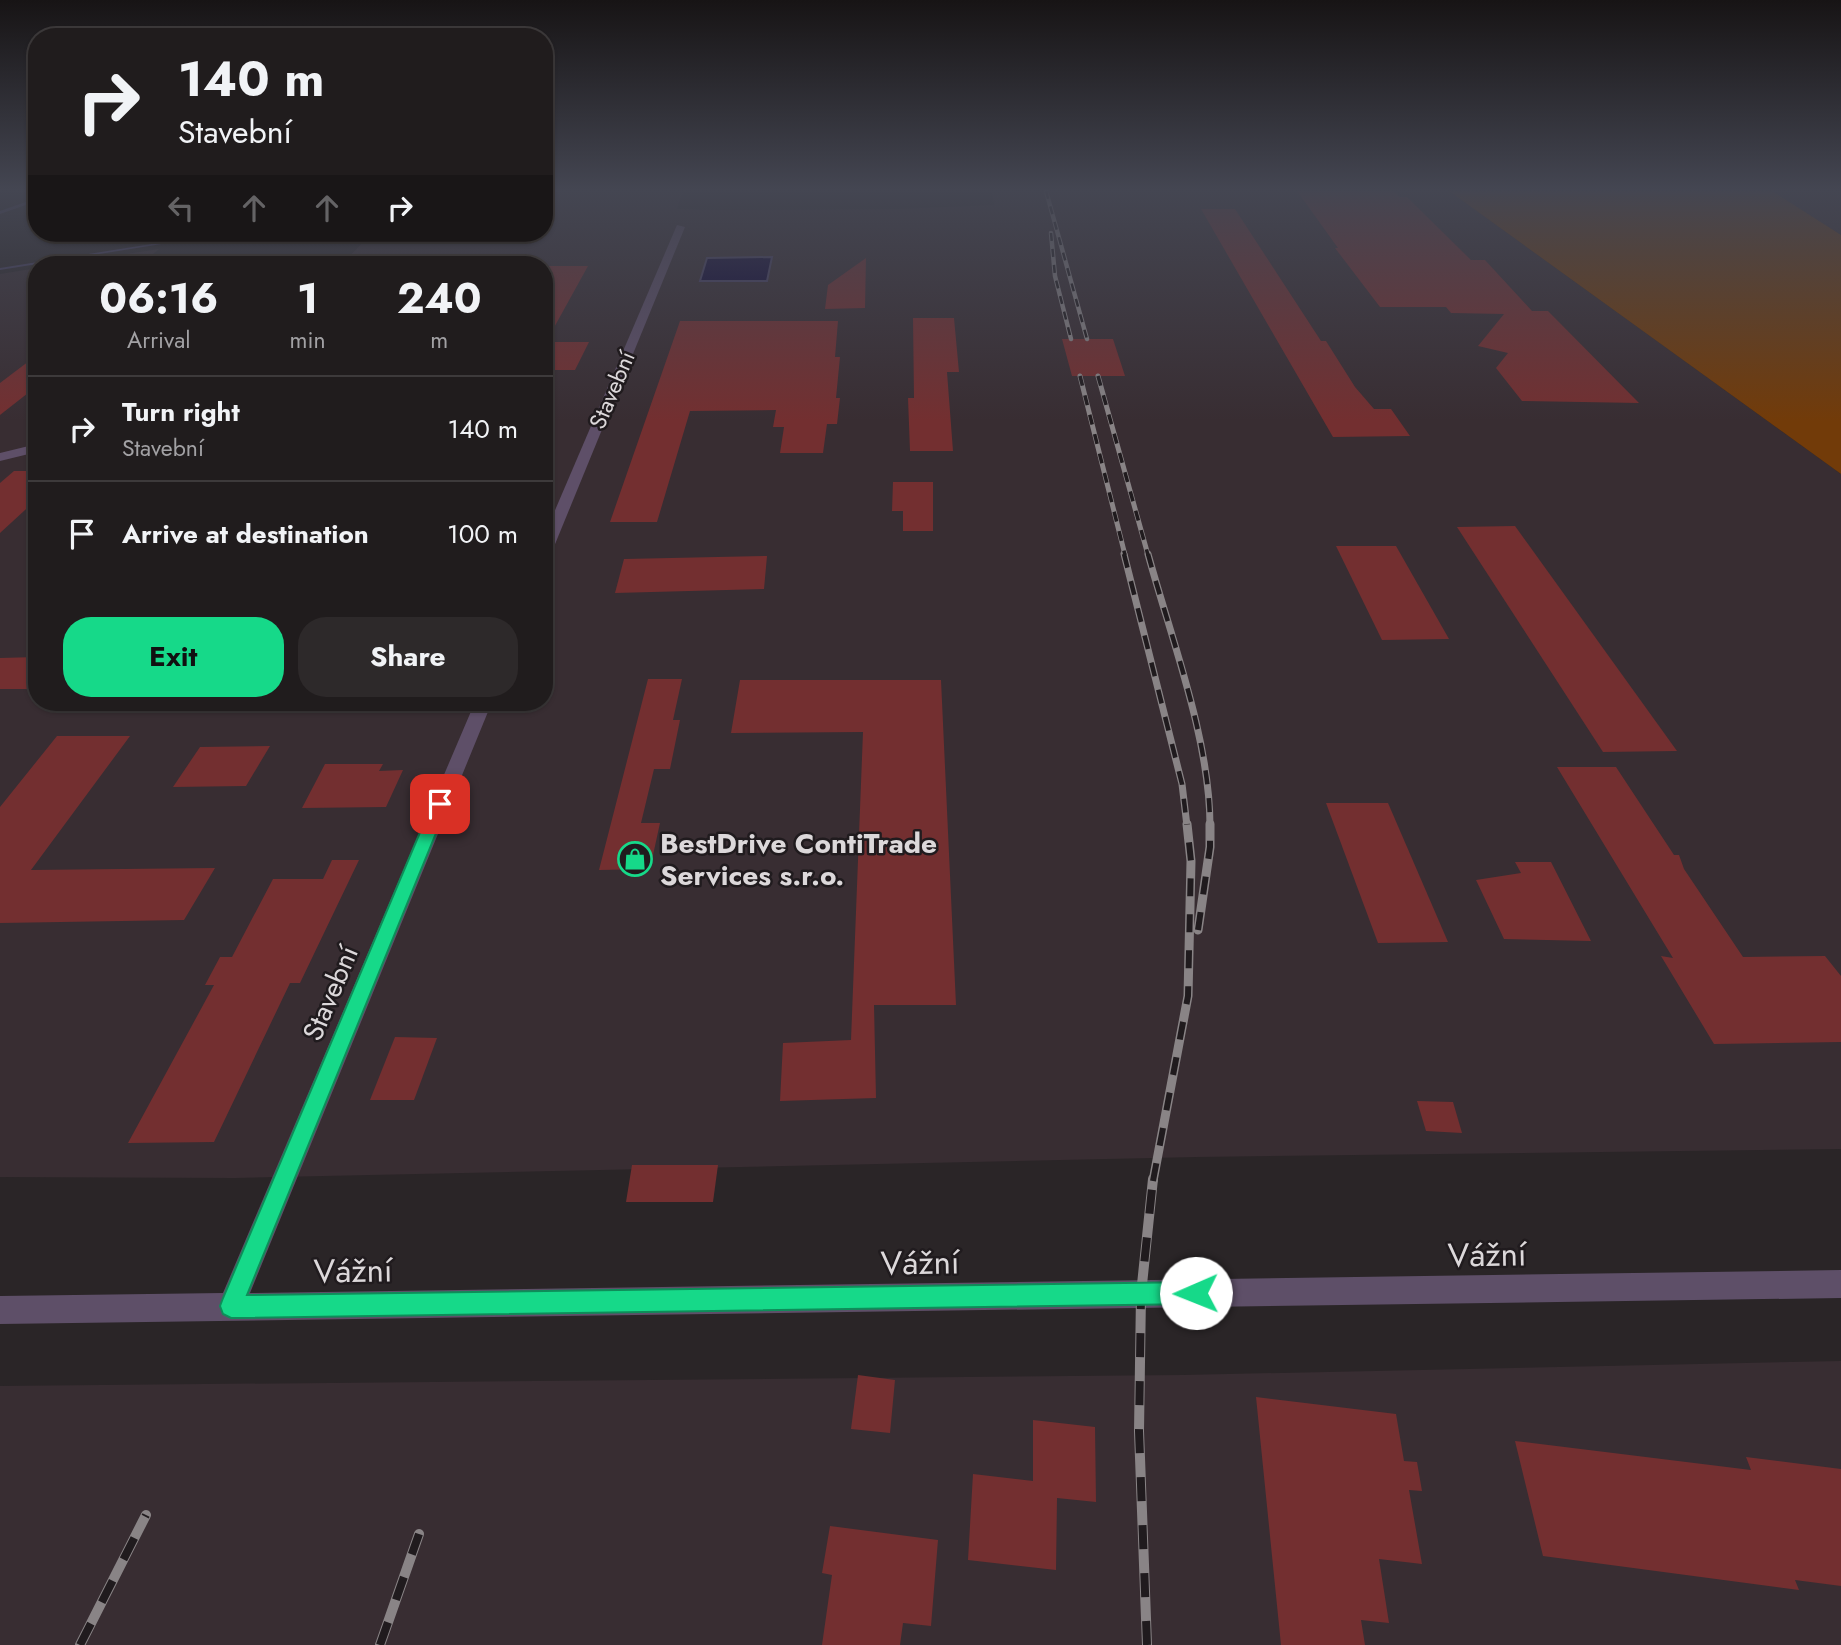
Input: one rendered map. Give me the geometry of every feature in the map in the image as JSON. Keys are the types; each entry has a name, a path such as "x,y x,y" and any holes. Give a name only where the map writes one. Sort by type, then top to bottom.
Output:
{"street":[{"name":"Stavební","path":"553,532 663,268"},
{"path":"0,457 28,450"},
{"name":"Stavební","path":"231,1306 479,711"},
{"name":"Vážní","path":"0,1310 1841,1284"}],"shaded area":[{"path":"553,268 1555,268 1841,474 1841,1149 1197,1157 235,1178 0,1177 0,274 28,269 28,711 553,711"},
{"path":"704,268 770,268 767,281 700,281"},
{"path":"1555,268 1841,268 1841,474"},
{"path":"1841,1361 1841,1645 0,1645 0,1386 1183,1375"}],"building":[{"path":"553,268 587,268 553,329"},
{"path":"852,268 866,268 865,308 825,309 828,285"},
{"path":"1235,268 1273,268 1355,387 1374,409 1391,409 1410,436 1333,437"},
{"path":"1350,268 1492,268 1532,311 1548,311 1639,403 1522,401 1496,368 1508,353 1478,346 1504,314 1451,313 1446,307 1380,307"},
{"path":"913,318 954,318 959,372 947,372 953,451 910,451 908,398 914,398"},
{"path":"680,321 838,321 835,357 840,357 836,398 840,398 837,424 827,424 823,453 780,453 784,427 773,427 776,410 690,411 657,522 610,522"},
{"path":"1062,339 1113,339 1125,376 1072,376"},
{"path":"553,342 589,342 575,370 553,370"},
{"path":"28,362 28,393 0,415 0,383"},
{"path":"14,471 28,471 28,507 0,533 0,483"},
{"path":"893,482 933,482 933,531 903,531 903,511 892,511"},
{"path":"1515,526 1677,751 1603,752 1457,527"},
{"path":"1336,546 1396,546 1449,639 1382,640"},
{"path":"767,556 764,589 615,593 624,559"},
{"path":"28,657 28,689 0,689 0,658"},
{"path":"648,679 682,679 673,720 680,720 670,769 654,769 641,823 660,823 650,869 599,870"},
{"path":"740,680 941,680 956,1005 874,1005 876,1098 780,1101 783,1043 851,1040 863,732 731,733"},
{"path":"57,736 130,736 31,870 215,868 184,920 0,923 0,807"},
{"path":"270,746 246,786 173,787 200,747"},
{"path":"325,764 383,764 379,771 403,770 386,807 302,808"},
{"path":"1557,767 1616,767 1674,855 1679,855 1684,869 1743,957 1825,956 1841,976 1841,1042 1714,1044 1661,956 1673,958"},
{"path":"1326,803 1388,803 1448,942 1378,943"},
{"path":"332,860 359,860 300,983 290,983 214,1142 128,1143 214,985 205,985 220,957 232,957 273,879 323,879"},
{"path":"1515,862 1551,862 1591,941 1504,939 1476,880 1521,873"},
{"path":"395,1037 437,1038 414,1100 370,1100"},
{"path":"1417,1101 1453,1102 1462,1133 1426,1131"},
{"path":"632,1165 718,1165 713,1202 626,1202"},
{"path":"858,1375 895,1380 890,1433 851,1429"},
{"path":"1256,1397 1396,1414 1404,1461 1417,1462 1422,1491 1409,1490 1422,1564 1379,1559 1389,1623 1361,1620 1365,1645 1281,1645"},
{"path":"1033,1420 1095,1427 1096,1502 1057,1498 1056,1570 968,1560 973,1474 1033,1481"},
{"path":"1515,1441 1751,1470 1746,1457 1841,1469 1841,1586 1795,1580 1799,1590 1543,1556"},
{"path":"830,1526 938,1540 931,1626 903,1623 900,1645 822,1645 832,1575 822,1573"}],"waterway":[{"path":"0,269 8,268"}],"railway":[{"path":"1054,268 1071,339"},
{"path":"1067,268 1087,339"},
{"path":"1080,376 1125,555"},
{"path":"1098,376 1148,555"},
{"path":"1124,554 1182,784 1187,826"},
{"path":"1148,554 1188,689 1204,759 1210,826"},
{"path":"1153,1181 1188,996 1191,861 1187,824"},
{"path":"1198,930 1210,847 1210,826"},
{"path":"1147,1645 1139,1431 1141,1294 1153,1179"},
{"path":"80,1645 146,1515"},
{"path":"380,1645 419,1534"}],"place":[{"name":"BestDrive ContiTrade Services s.r.o.","path":"635,859"}],"route":[{"path":"440,804 231,1306 1196,1293"}]}
